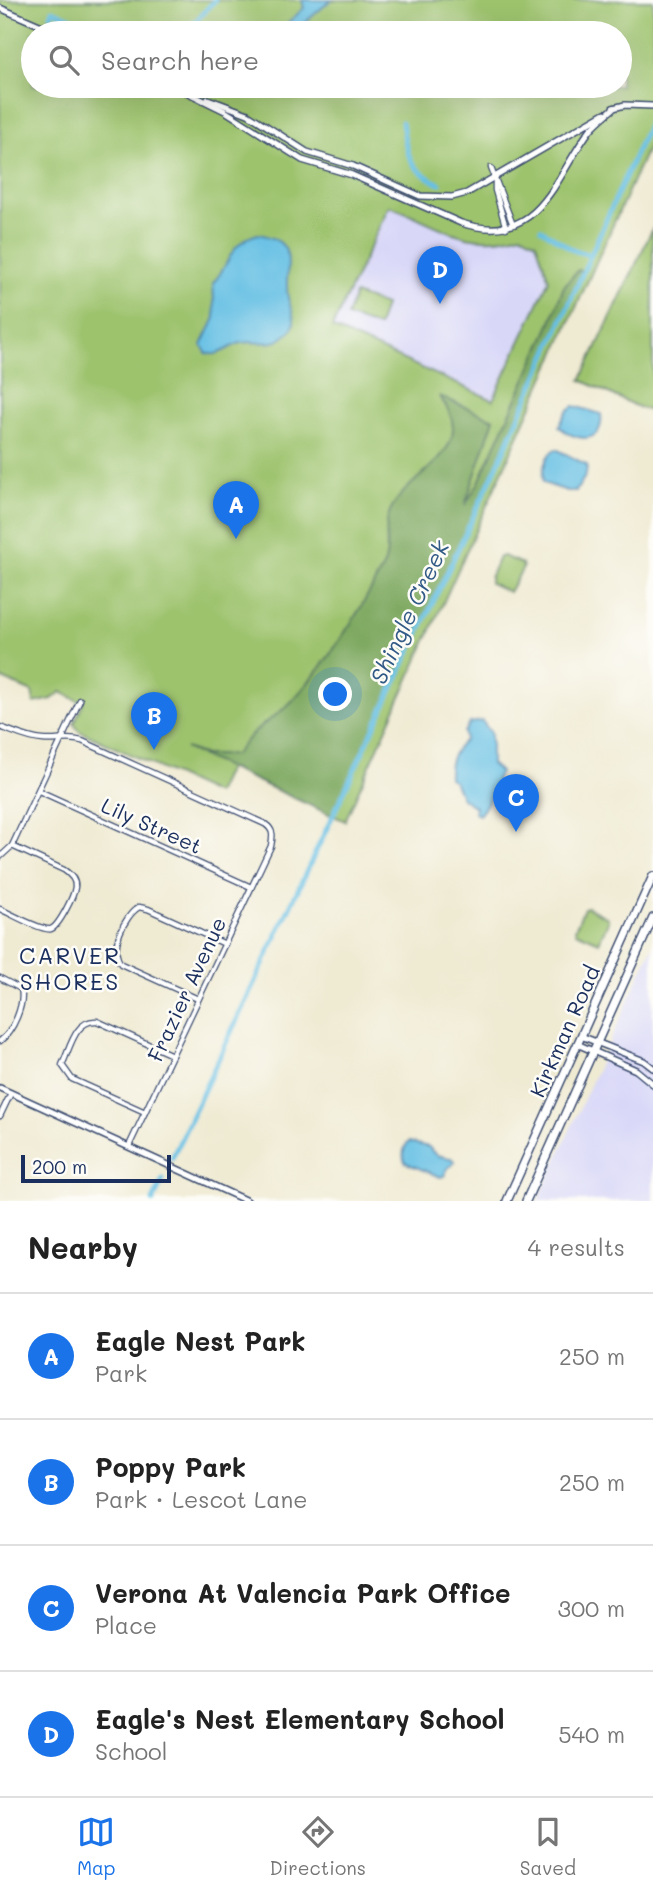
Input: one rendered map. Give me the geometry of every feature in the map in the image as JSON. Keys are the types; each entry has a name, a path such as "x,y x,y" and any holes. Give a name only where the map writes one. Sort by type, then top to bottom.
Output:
{"main road":[{"name":"Kirkman Road","path":"507,1201 653,876"},
{"name":"Kirkman Road","path":"526,1201 653,918"}],"street":[{"path":"0,7 32,21"},
{"path":"198,98 302,160 352,175 479,229 506,228 527,219 536,211 592,127 614,108"},
{"path":"206,98 239,110 307,152 363,170 420,196 452,197 467,193 495,179 614,108 625,105 653,106"},
{"path":"257,131 263,124"},
{"path":"491,168 513,225"},
{"path":"495,179 495,190 506,228"},
{"path":"409,201 412,193"},
{"path":"0,857 12,846 80,700"},
{"path":"0,727 41,740 53,741 64,737"},
{"name":"Frazier Avenue","path":"64,737 82,741 265,824 271,828 273,835 271,846 129,1146"},
{"name":"Lily Street","path":"39,791 251,887"},
{"path":"0,909 44,929 52,928 60,921 75,886 72,875 12,846"},
{"path":"198,999 121,964 116,958 114,950 131,912 139,907 148,909 225,944"},
{"path":"0,978 21,989 24,999 6,1036 0,1041"},
{"path":"145,1112 72,1079 66,1073 62,1065 80,1026 91,1020 97,1021 172,1055"},
{"path":"581,1036 644,1061 653,1068"},
{"path":"577,1044 636,1070 653,1084"},
{"path":"1,1091 247,1201"},
{"path":"0,1116 10,1093"}],"shaded area":[{"path":"389,205 470,239 504,239 521,234 536,242 549,280 493,400 332,328"},
{"path":"653,946 653,1201 538,1201 626,1006"}],"green space":[{"path":"0,0 653,0 653,136 345,821 228,768 216,794 79,731 74,724 83,703 61,692 52,699 34,703 32,692 0,678","holes":["389,206 467,237 483,239 521,234 536,242 549,280 493,400 332,328"]},
{"path":"653,228 653,411 640,408 581,380"},
{"path":"578,270 583,272 504,451 333,816 185,748 205,755 234,755 256,730 292,701 330,654 382,569 387,554 387,523 392,507 449,444 453,430 450,414 439,396 494,419 465,505 478,484 549,327 564,286"},
{"path":"355,294 385,305 378,327 347,316"},
{"path":"503,556 522,564 523,568 509,592 490,583 499,557"},
{"path":"584,908 608,918 599,942 576,932"}],"water":[{"path":"302,0 331,0 307,21 290,21 304,8"},
{"path":"258,234 281,243 286,250 287,287 294,318 293,328 274,342 246,342 220,353 206,353 202,345 215,318 213,283 241,242"},
{"path":"574,406 601,414 601,424 594,435 580,438 559,426 567,411"},
{"path":"556,449 587,465 586,475 576,491 567,491 543,483 545,463 549,454"},
{"path":"482,721 491,733 491,764 500,772 489,800 479,815 474,812 475,807 462,798 454,781 449,778 449,766 457,748 465,740 464,732 470,723"},
{"path":"409,1142 429,1147 436,1154 451,1158 453,1164 444,1176 440,1177 406,1163 404,1152"}],"waterway":[{"path":"196,21 215,0"},
{"path":"51,15 53,10 78,21"},
{"name":"Shingle Creek","path":"172,1158 504,451 653,114"},
{"path":"402,122 411,160 421,173 440,184"},
{"path":"541,229 573,250 590,255"},
{"name":"Shingle Creek","path":"153,1201 163,1179"}],"place":[{"name":"Eagle's Nest Elementary School","path":"440,304"},
{"name":"Eagle Nest Park","path":"236,539"},
{"name":"Poppy Park","path":"154,750"},
{"name":"Verona At Valencia Park Office","path":"516,832"}],"district":[{"name":"CARVER SHORES","path":"70,968"}]}
